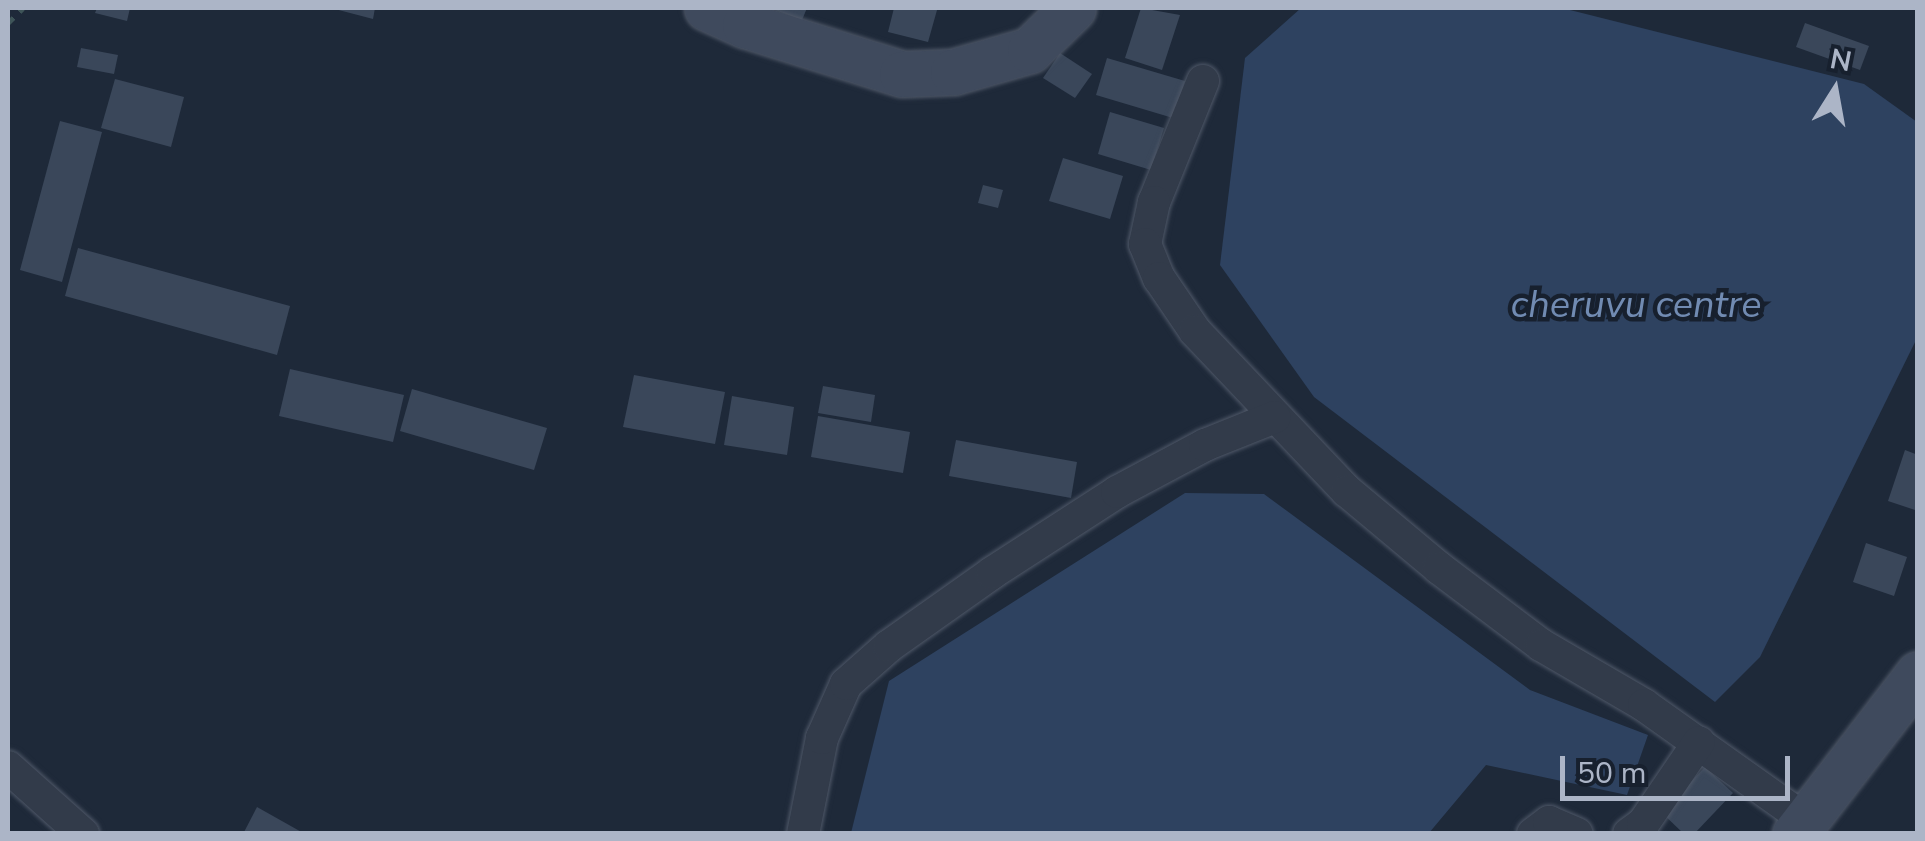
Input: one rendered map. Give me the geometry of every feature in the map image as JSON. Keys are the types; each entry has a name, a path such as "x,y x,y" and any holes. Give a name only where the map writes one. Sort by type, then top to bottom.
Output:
{"main road":[{"path":"707,8 746,25 902,74 953,72 1030,50 1073,8"},
{"path":"1801,827 1918,674"}],"street":[{"path":"1202,81 1154,202 1145,244 1159,278 1195,332 1347,491 1439,568 1541,645 1699,742 1801,827"},
{"path":"803,834 822,738 846,684 889,646 1117,492 1205,445 1275,417"},
{"path":"1629,834 1643,824 1699,742"},
{"path":"8,768 83,834"},
{"path":"1534,834 1549,822 1578,834"}],"path":[{"path":"8,23 23,8"}],"water":[{"name":"cheruvu centre","path":"1301,8 1562,8 1864,84 1917,122 1917,338 1760,657 1715,702 1314,397 1220,265 1245,58"},
{"path":"1185,493 1264,494 1530,690 1648,735 1627,795 1486,765 1429,833 851,833 889,681"}],"building":[{"path":"97,8 130,8 127,21 95,13"},
{"path":"331,8 375,8 373,19"},
{"path":"770,8 807,8 802,20"},
{"path":"894,8 937,10 928,42 888,32"},
{"path":"1141,8 1180,15 1162,70 1125,58"},
{"path":"1805,23 1869,46 1860,70 1796,47"},
{"path":"81,48 118,55 114,74 77,67"},
{"path":"1060,53 1092,74 1075,98 1043,78"},
{"path":"1107,58 1185,81 1173,118 1096,95"},
{"path":"115,79 184,97 171,147 101,128"},
{"path":"1110,112 1164,128 1151,170 1098,154"},
{"path":"60,121 102,132 62,282 20,270"},
{"path":"1063,158 1123,176 1110,219 1049,201"},
{"path":"983,185 1003,190 998,208 978,203"},
{"path":"78,248 290,306 277,355 65,296"},
{"path":"290,369 404,395 393,442 279,416"},
{"path":"634,375 725,392 715,444 623,427"},
{"path":"823,386 875,395 871,422 818,413"},
{"path":"412,389 547,428 534,470 400,431"},
{"path":"732,396 794,407 787,455 724,445"},
{"path":"818,416 910,432 903,473 811,457"},
{"path":"956,440 1077,462 1071,498 949,476"},
{"path":"1905,450 1918,455 1918,511 1888,501"},
{"path":"1866,543 1907,557 1894,596 1853,582"},
{"path":"1705,767 1733,793 1694,834 1684,834 1661,812"},
{"path":"257,807 305,834 243,834"}]}
